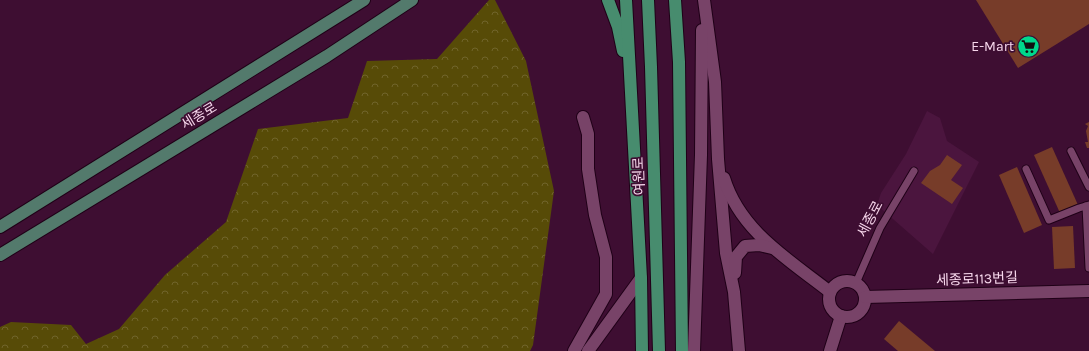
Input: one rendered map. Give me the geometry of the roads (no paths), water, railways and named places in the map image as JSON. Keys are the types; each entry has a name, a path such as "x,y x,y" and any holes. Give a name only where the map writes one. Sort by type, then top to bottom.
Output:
{"highway":[{"path":"608,0 618,27 632,92"},
{"path":"626,0 641,278 642,351"},
{"name":"여원로","path":"648,0 659,351"},
{"path":"675,0 679,62 682,351"}],"main road":[{"name":"세종로","path":"0,226 364,0"},
{"name":"세종로","path":"0,255 327,56 412,0"}],"street":[{"path":"694,351 701,155 703,0"},
{"path":"703,0 715,82 718,159 726,253 734,292 739,351"},
{"path":"574,351 606,294 606,257 595,215 588,169 588,134 583,117"},
{"path":"718,159 728,191 744,218 757,234 830,292"},
{"path":"734,292 736,257 745,246 759,245 773,248"},
{"path":"588,351 641,278"},
{"path":"844,280 856,282 864,292 865,297 862,309 858,313 847,317 841,316 832,309 829,304 830,292 833,286 844,280"},
{"name":"세종로113번길","path":"865,297 1089,291"},
{"path":"830,351 841,316"}],"lane":[{"path":"1071,151 1089,187"},
{"path":"1026,169 1049,220 1088,206 1089,268"},
{"name":"세종로","path":"856,282 880,228 914,171"}],"place":[{"name":"E-Mart","path":"1029,46"}]}
